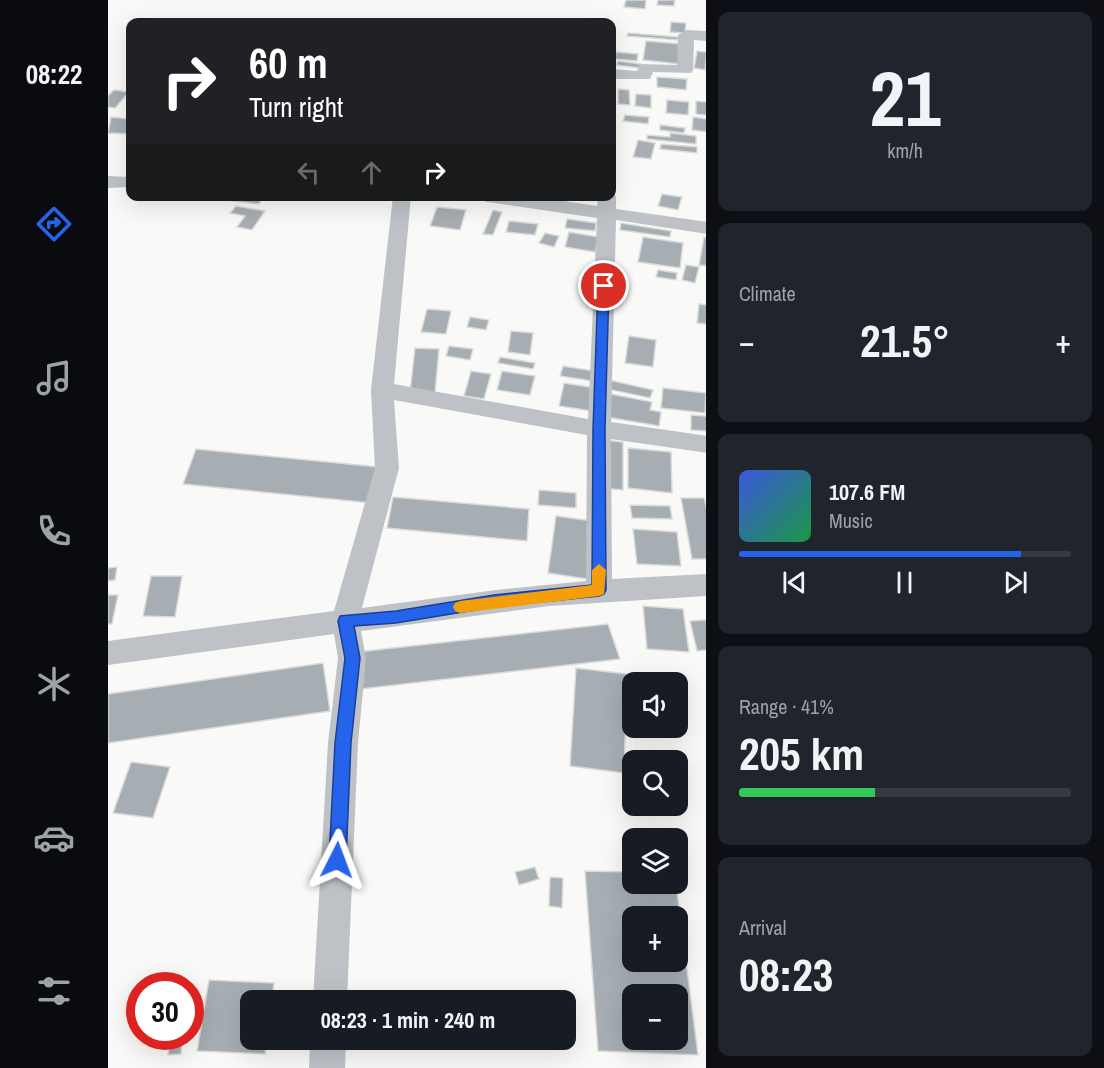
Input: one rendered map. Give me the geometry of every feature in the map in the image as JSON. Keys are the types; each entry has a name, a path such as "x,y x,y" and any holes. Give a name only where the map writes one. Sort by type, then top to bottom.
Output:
{"street":[{"path":"616,74 644,76 646,67 684,70 686,35 706,36"},
{"path":"108,182 126,182"},
{"path":"331,990 343,743 352,658 345,621 387,468 382,390 401,201"},
{"path":"554,201 607,205 706,228"},
{"path":"599,590 599,429 607,205"},
{"path":"382,390 599,429 706,445"},
{"path":"108,653 345,621 396,617 494,601 599,590 706,585"},
{"path":"327,1068 328,1050"}],"building":[{"path":"626,0 646,0 645,9 624,7"},
{"path":"658,0 675,0 674,6 657,5"},
{"path":"671,22 686,23 685,33 670,32"},
{"path":"628,33 678,37 678,40 627,36"},
{"path":"646,41 682,44 679,64 643,60"},
{"path":"697,51 706,52 705,70 694,68"},
{"path":"616,52 638,54 637,61 616,59"},
{"path":"618,61 641,64 640,68 616,65"},
{"path":"657,77 687,79 686,90 657,87"},
{"path":"618,89 629,90 630,105 618,104"},
{"path":"114,90 126,92 126,95 115,108 108,107 108,96"},
{"path":"636,94 651,95 651,108 635,106"},
{"path":"667,100 689,102 688,115 666,113"},
{"path":"696,101 706,102 706,115 696,114"},
{"path":"625,115 649,117 648,124 623,121"},
{"path":"111,117 126,119 126,134 108,133"},
{"path":"693,117 706,119 706,132 692,130"},
{"path":"660,125 685,128 684,133 660,130"},
{"path":"670,133 696,136 696,144 647,139 647,135 670,137"},
{"path":"638,140 655,143 651,159 633,157"},
{"path":"661,144 697,147 697,153 660,149"},
{"path":"662,194 682,197 678,210 658,206"},
{"path":"232,201 261,201 259,204"},
{"path":"236,206 265,211 252,230 237,227 245,216 230,213"},
{"path":"437,207 466,210 460,230 430,226"},
{"path":"493,210 502,212 493,235 483,234"},
{"path":"567,219 596,223 595,231 565,228"},
{"path":"509,221 538,224 535,235 506,232"},
{"path":"621,223 671,231 670,237 620,230"},
{"path":"569,232 599,237 595,252 565,247"},
{"path":"545,233 559,236 554,247 539,243"},
{"path":"643,237 683,243 680,268 638,262"},
{"path":"704,237 706,238 706,266 699,265"},
{"path":"686,265 699,267 695,283 682,280"},
{"path":"658,270 677,273 676,280 656,277"},
{"path":"699,304 706,305 706,324 697,323"},
{"path":"427,309 451,311 446,334 421,332"},
{"path":"470,317 489,320 486,330 467,327"},
{"path":"511,331 533,333 530,355 508,352"},
{"path":"629,336 656,340 653,367 625,363"},
{"path":"449,346 473,349 470,360 446,356"},
{"path":"415,348 439,349 435,393 410,392"},
{"path":"500,357 535,363 533,369 498,363"},
{"path":"563,366 594,371 592,381 560,376"},
{"path":"471,371 491,374 484,399 464,396"},
{"path":"502,371 535,376 530,395 497,390"},
{"path":"609,380 653,390 650,398 607,389"},
{"path":"564,383 596,388 591,411 559,406"},
{"path":"663,388 706,393 705,413 661,408"},
{"path":"611,394 652,402 650,410 661,412 659,426 606,417"},
{"path":"691,415 706,416 706,431 691,430"},
{"path":"602,440 623,442 623,490 601,488"},
{"path":"628,448 671,452 672,493 628,488"},
{"path":"196,449 379,467 371,503 183,484"},
{"path":"539,490 576,493 576,508 538,505"},
{"path":"393,497 529,509 527,541 387,528"},
{"path":"681,498 704,498 706,559 692,559"},
{"path":"630,505 670,506 672,519 632,518"},
{"path":"556,516 593,521 587,579 548,573"},
{"path":"633,529 677,532 681,566 637,564"},
{"path":"117,567 115,580 108,581 108,568"},
{"path":"151,576 182,576 175,617 143,616"},
{"path":"108,595 118,595 112,624 108,624"},
{"path":"643,606 683,609 689,652 647,649"},
{"path":"706,620 706,650 697,651 690,621"},
{"path":"608,624 620,659 361,689 357,652"},
{"path":"323,663 330,711 108,743 108,694"},
{"path":"576,668 622,673 622,738 625,738 625,750 622,750 622,773 570,766"},
{"path":"131,762 170,767 153,818 113,813"},
{"path":"535,867 539,879 519,885 515,872"},
{"path":"585,871 622,872 622,894 677,894 679,906 622,906 622,972 687,972 698,1055 598,1051"},
{"path":"550,877 563,878 562,908 549,906"},
{"path":"209,980 274,983 273,990 240,990 240,1050 266,1050 265,1054 197,1051 204,1050 204,1010"},
{"path":"169,1050 181,1050 181,1054 168,1055"}],"slow traffic":[{"path":"460,607 494,601 599,590 599,570"}],"route":[{"path":"337,860 343,743 352,658 345,621 396,617 494,601 599,590 599,429 604,286"}]}
